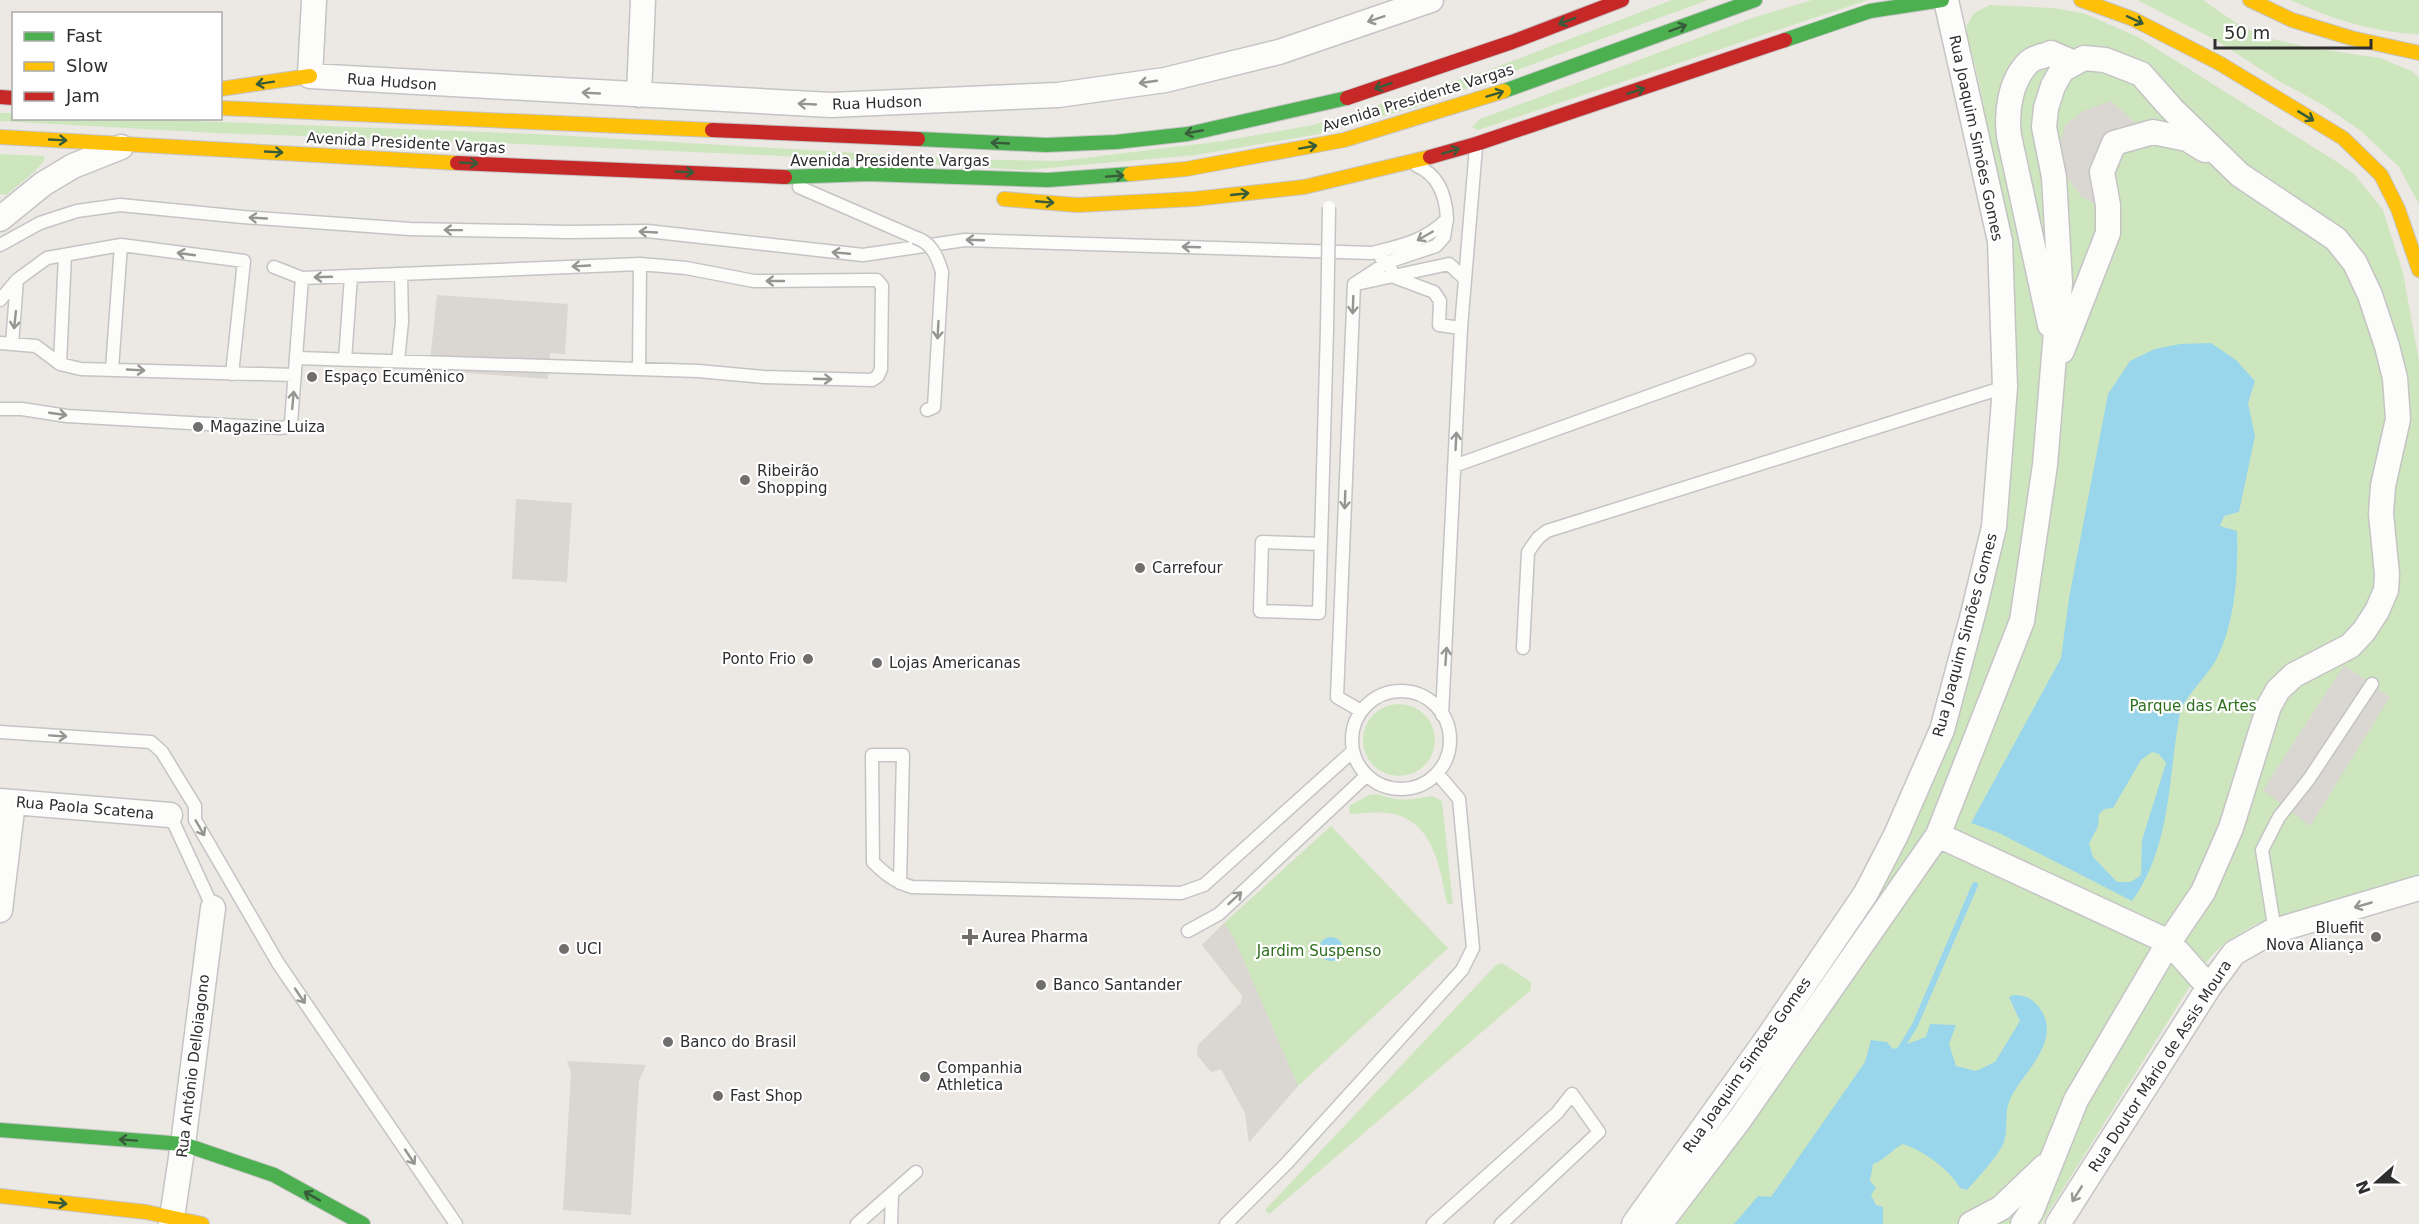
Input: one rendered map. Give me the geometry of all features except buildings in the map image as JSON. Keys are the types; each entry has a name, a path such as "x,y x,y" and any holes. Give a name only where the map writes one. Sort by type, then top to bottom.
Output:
{"main road":[{"name":"Avenida Presidente Vargas","path":"222,108 1046,146 1116,142 1188,134 1341,100 1512,42 1622,0"},
{"name":"Avenida Presidente Vargas","path":"0,137 776,177 868,174 1048,180 1113,176 1186,169 1344,140 1520,86 1755,0"},
{"path":"985,197 1077,205 1194,199 1304,187 1410,164 1476,144 1870,11 1941,0"},
{"path":"2081,0 2133,19 2219,63 2343,138 2381,175 2398,209 2419,270"},
{"path":"2257,2 2302,23 2351,38 2419,53"},
{"path":"222,89 310,76"},
{"path":"868,174 882,189"},
{"path":"0,1130 183,1144 274,1175 363,1224"},
{"path":"0,1196 146,1212 171,1220 202,1224"}],"street":[{"path":"310,76 314,0"},
{"path":"639,95 643,0"},
{"name":"Rua Hudson","path":"310,76 831,105 1058,95 1165,80 1279,51 1431,0"},
{"name":"Rua Joaquim Simões Gomes","path":"1634,1224 1769,1035 1866,893 1896,835 1942,730 1994,527 2006,387 2000,241 1946,0"},
{"path":"2055,349 2007,119 2015,82 2030,61 2051,53 2074,63"},
{"path":"1660,1224 1740,1119 1938,835 2022,621 2045,465 2060,283 2054,177 2044,127 2046,108 2053,86 2062,70 2084,58 2105,60 2141,74 2172,109 2230,165"},
{"path":"2023,1224 2031,1212 2076,1100 2169,942 2203,892 2231,828 2258,735 2278,690 2303,670 2350,646 2378,612 2386,582 2381,505 2398,419 2395,378 2370,295 2355,263 2336,239 2269,195 2230,165 2187,139 2153,132 2114,143 2102,172 2108,205 2108,233 2053,376"},
{"path":"0,219 43,184 73,166 129,144"},
{"path":"0,910 7,801"},
{"name":"Rua Paola Scatena","path":"7,801 170,815"},
{"path":"1938,835 2169,942 2209,987"},
{"name":"Rua Doutor Mário de Assis Moura","path":"2058,1224 2209,987 2234,953 2271,932 2419,888"},
{"name":"Rua Antônio Delloiagono","path":"171,1220 213,908"},
{"path":"1971,1224 2001,1208 2052,1159"}],"lane":[{"path":"1442,715 1461,328 1476,144"},
{"path":"1354,284 1388,262 1436,246 1444,237 1447,219 1444,193 1436,180 1423,168 1410,164"},
{"path":"776,177 925,241 938,258 942,272 934,407 927,410"},
{"path":"1304,187 1322,194 1329,207 1328,329 1319,613 1260,611 1262,542 1321,544"},
{"path":"0,245 40,223 77,211 120,205 243,217 410,229 647,231 863,255 965,240 1372,253 1417,241 1431,233 1447,219"},
{"path":"112,369 121,245"},
{"path":"0,300 17,279 47,258 121,245 244,261 232,374"},
{"path":"1372,253 1388,262 1394,277 1434,292 1440,301 1439,326 1461,328"},
{"path":"60,364 65,255"},
{"path":"639,369 640,264"},
{"path":"274,267 302,278 640,264 687,268 754,281 878,280 882,285 881,369 878,376 872,380 764,377 698,371 297,358"},
{"path":"1354,284 1449,264 1465,279"},
{"path":"398,361 402,322 401,274"},
{"path":"345,360 351,276"},
{"path":"0,409 22,409 67,416 287,427 291,423 297,358 297,320 302,278"},
{"path":"17,279 6,344 36,346 60,364 81,369 295,375"},
{"path":"1354,284 1337,697 1361,711"},
{"path":"1455,466 1749,360"},
{"path":"1523,648 1528,552 1538,538 1547,531 2006,387"},
{"path":"2271,932 2273,919 2262,850 2278,817 2308,779 2372,684"},
{"path":"1403,691 1432,702 1442,715 1449,729 1446,760 1437,773 1425,783 1402,789 1379,784 1366,775 1358,764 1353,751 1353,730 1361,711 1373,700 1387,693 1403,691"},
{"path":"0,732 151,742 162,752 195,806 195,819 278,963 456,1224"},
{"path":"900,883 903,755 872,755 873,862 889,877 900,883 912,886 1181,893 1204,885 1353,751"},
{"path":"1226,1224 1287,1163 1462,970 1473,948 1459,799 1437,773"},
{"path":"1188,931 1219,914 1366,775"},
{"path":"170,815 213,908"},
{"path":"1433,1224 1557,1113 1572,1094 1599,1132 1501,1224"},
{"path":"858,1224 916,1172"},
{"path":"891,1224 892,1195"}],"green space":[{"path":"1672,0 1708,0 1416,107 1319,134 1196,155 1024,170 804,157 216,133 0,121 0,113 12,113 12,120 169,120 537,134 958,159 1060,161 1223,141 1313,125 1489,70"},
{"path":"1812,0 1868,0 1478,130 1472,127 1480,119 1752,18"},
{"path":"2137,0 2203,0 2239,25 2263,37 2312,48 2380,58 2412,71 2419,78 2419,204 2399,167 2361,131 2323,105 2279,81 2214,39"},
{"path":"2290,0 2419,0 2419,34 2369,28 2320,13"},
{"name":"Parque das Artes","path":"1990,5 2053,8 2083,13 2138,37 2337,162 2355,175 2383,210 2403,273 2419,361 2419,876 2256,924 2225,943 2212,955 2197,975 2041,1224 1651,1224 1793,1024 1890,872 1956,721 1999,561 2016,397 2009,231 1976,69 1966,34 1967,25 1974,13"},
{"path":"0,154 43,156 45,158 34,172 7,195 0,194"},
{"path":"1399,704 1419,710 1429,720 1435,740 1429,760 1419,770 1399,776 1379,770 1369,760 1363,740 1369,720 1379,710"},
{"path":"1377,794 1404,800 1432,796 1442,801 1453,905 1447,903 1432,847 1415,825 1403,817 1388,813 1350,814 1349,806 1369,795"},
{"name":"Jardim Suspenso","path":"1331,826 1448,948 1298,1086 1249,1142 1245,1113 1221,1069 1211,1072 1197,1055 1198,1045 1241,1003 1242,996 1202,945"},
{"path":"1502,963 1531,982 1531,990 1269,1214 1265,1210 1496,965"}],"shaded area":[{"path":"2111,101 2147,133 2114,143 2108,212 2081,196 2065,175 2060,145 2065,125 2085,110"},
{"path":"437,295 568,304 565,354 550,353 548,379 429,370"},
{"path":"516,499 572,503 567,582 512,579"},
{"path":"2344,665 2390,697 2310,826 2263,790"},
{"path":"1224,923 1234,938 1298,1086 1249,1142 1245,1113 1221,1069 1211,1072 1197,1055 1198,1045 1241,1003 1242,995 1202,945"},
{"path":"567,1061 646,1065 639,1081 631,1215 563,1210 571,1072"}],"water":[{"path":"2211,343 2236,360 2255,381 2248,403 2255,436 2239,512 2224,516 2220,526 2237,531 2236,580 2228,629 2216,660 2190,694 2180,713 2162,834 2145,880 2132,901 1999,833 1971,823 2061,658 2069,598 2108,394 2130,361 2155,349 2180,344","holes":["2152,752 2159,754 2166,763 2142,840 2141,875 2131,882 2117,882 2093,857 2089,844 2098,826 2099,814 2104,809 2113,808 2141,760"]},
{"path":"1331,937 1340,940 1343,949 1340,958 1331,961 1322,958 1319,949 1322,940"},
{"path":"2014,995 2026,997 2038,1006 2046,1022 2047,1033 2039,1055 2011,1097 2002,1147 1967,1190 1960,1188 1935,1162 1903,1144 1873,1164 1870,1181 1876,1188 1871,1195 1876,1205 1883,1207 1883,1224 1734,1224 1758,1196 1771,1197 1865,1062 1871,1040 1887,1042 1893,1049 1926,1037 1930,1024 1956,1025 1949,1044 1956,1066 1976,1071 1995,1062 2020,1021 2009,997"}],"waterway":[{"path":"1898,1053 1915,1025 1975,885"}],"traffic: fast":[{"path":"1504,91 1755,0"},
{"path":"1785,40 1870,11 1942,0"},
{"path":"918,139 1046,145 1116,142 1188,134 1347,98"},
{"path":"785,177 868,174 1048,180 1130,174"},
{"path":"0,1130 183,1144 274,1175 363,1224"}],"traffic: slow":[{"path":"2081,0 2133,19 2219,63 2343,138 2381,175 2398,209 2419,270"},
{"path":"2250,0 2292,20 2351,38 2419,53"},
{"path":"222,89 310,76"},
{"path":"1130,174 1186,169 1344,140 1504,91"},
{"path":"222,108 712,130"},
{"path":"0,137 457,163"},
{"path":"1004,199 1077,205 1194,199 1304,187 1430,157"},
{"path":"0,1196 146,1212 202,1224"}],"traffic: jam":[{"path":"1347,98 1512,42 1622,0"},
{"path":"1430,157 1476,144 1785,40"},
{"path":"0,97 12,98"},
{"path":"712,130 918,139"},
{"path":"457,163 785,177"}],"place":[{"name":"Espaço Ecumênico","path":"312,377"},
{"name":"Magazine Luiza","path":"198,427"},
{"name":"Ribeirão Shopping","path":"745,480"},
{"name":"Carrefour","path":"1140,568"},
{"name":"Ponto Frio","path":"808,659"},
{"name":"Lojas Americanas","path":"877,663"},
{"name":"Aurea Pharma","path":"970,937"},
{"name":"Bluefit Nova Aliança","path":"2376,937"},
{"name":"UCI","path":"564,949"},
{"name":"Banco Santander","path":"1041,985"},
{"name":"Banco do Brasil","path":"668,1042"},
{"name":"Companhia Athletica","path":"925,1077"},
{"name":"Fast Shop","path":"718,1096"}]}
